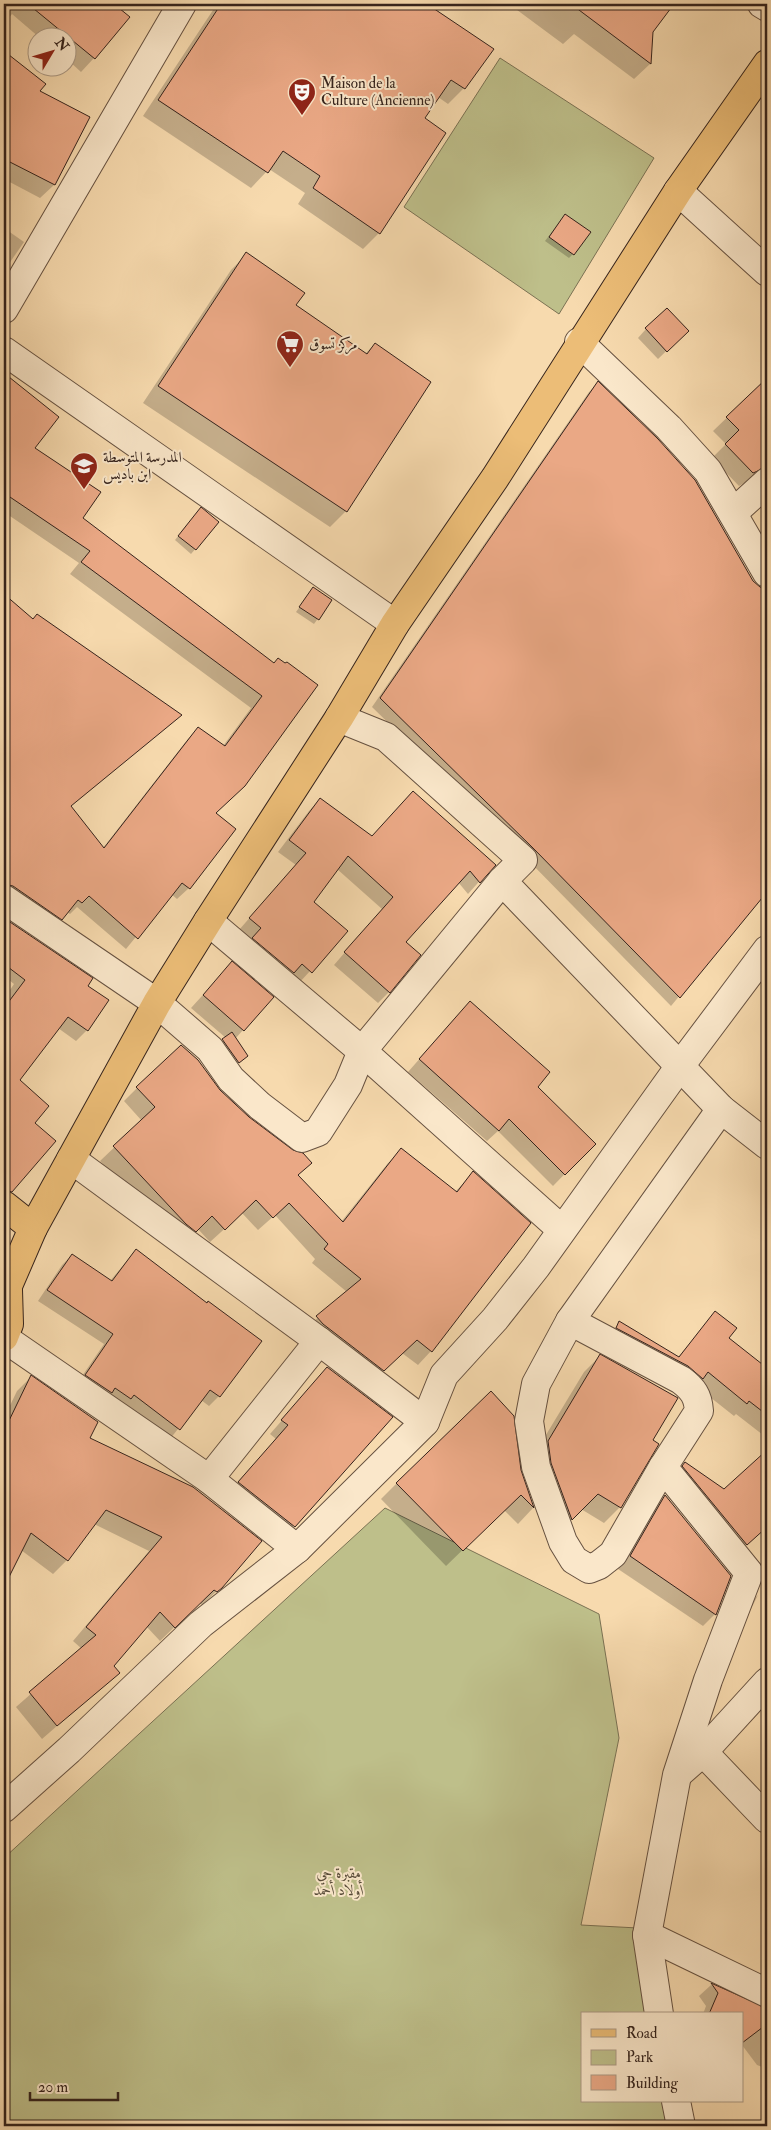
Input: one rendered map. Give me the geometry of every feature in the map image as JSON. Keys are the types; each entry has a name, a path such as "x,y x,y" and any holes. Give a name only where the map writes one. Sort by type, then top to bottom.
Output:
{"main road":[{"path":"4,1337 9,1324 6,1293 33,1228 157,1003 339,718 395,624 495,478 579,342 640,253 678,191 767,64"},
{"path":"4,1205 33,1228"}],"street":[{"path":"4,309 182,4"},
{"path":"762,4 767,7"},
{"path":"678,191 767,272"},
{"path":"579,342 685,445 708,471 767,573"},
{"path":"4,351 395,624"},
{"path":"733,513 767,482"},
{"path":"4,899 157,1003 210,1049 231,1080 260,1106 302,1138 318,1132 348,1085 362,1051 502,881 523,860 386,737 339,718"},
{"path":"502,881 721,1109 767,1145"},
{"path":"208,921 362,1051 561,1230"},
{"path":"4,1808 69,1750 201,1624 297,1549 425,1422 444,1375 495,1319 536,1267 680,1066 767,950"},
{"path":"570,1321 681,1380 693,1390 698,1400 699,1411 663,1467 613,1554 600,1566 589,1569 574,1560 563,1542 536,1467 529,1421 536,1384 570,1321 721,1109"},
{"path":"71,1159 319,1341 425,1422"},
{"path":"4,1337 209,1478 297,1549"},
{"path":"209,1478 319,1341"},
{"path":"660,2012 647,1935 677,1775 708,1680 758,1581 663,1467"},
{"path":"677,1775 702,1752 767,1682"},
{"path":"702,1752 767,1819"},
{"path":"647,1935 767,1993"},
{"path":"676,2102 681,2126"}],"green space":[{"path":"500,58 654,158 559,314 404,207"},
{"name":"مقبرة حي أولاد أحمد","path":"385,1508 599,1614 619,1738 581,1925 638,1928 653,2012 581,2012 581,2102 668,2102 673,2126 4,2126 4,1858"}],"building":[{"path":"28,4 114,4 130,17 95,59 78,45 78,28 57,28"},
{"name":"Maison de la Culture (Ancienne)","path":"221,4 427,4 494,49 465,89 451,80 425,118 446,133 380,234 313,188 320,176 283,151 268,173 158,100"},
{"path":"571,4 674,4 653,32 651,64"},
{"path":"4,51 28,70 28,78 38,78 46,84 40,91 90,117 55,185 4,159"},
{"path":"565,214 591,232 574,255 549,237"},
{"name":"مركز تسوق","path":"246,252 305,293 296,305 367,354 375,343 431,382 347,512 158,386"},
{"path":"667,308 689,331 667,352 645,328"},
{"path":"4,373 59,417 35,448 101,492 83,518 274,663 278,658 285,663 287,662 318,685 245,786 216,813 236,829 190,889 182,883 138,939 89,896 82,903 78,900 62,920 13,886 4,884 4,594 33,619 37,614 182,715 71,806 104,848 198,727 225,746 262,696 81,562 90,551 4,493"},
{"path":"767,378 767,467 753,473 725,444 739,430 726,417"},
{"path":"598,381 658,439 695,480 753,581 760,587 767,589 767,892 680,998 533,848 380,698"},
{"path":"201,507 219,522 196,550 178,536"},
{"path":"313,587 332,600 319,620 299,607"},
{"path":"413,791 496,865 480,883 470,871 406,942 421,955 390,993 344,952 393,897 348,856 314,902 348,931 312,973 302,964 294,973 252,938 261,928 249,918 306,853 289,840 320,798 372,836"},
{"path":"4,918 93,978 88,986 109,1000 88,1031 68,1017 20,1080 49,1106 35,1123 56,1141 12,1192 4,1190 4,1008 25,980 4,964"},
{"path":"232,961 274,997 244,1031 203,995"},
{"path":"470,1001 550,1072 538,1087 596,1144 565,1175 509,1119 499,1131 419,1059"},
{"path":"232,1032 248,1056 239,1063 222,1039"},
{"path":"181,1045 198,1060 220,1090 249,1117 293,1150 303,1153 312,1163 298,1175 343,1222 401,1148 457,1192 473,1171 531,1223 432,1352 417,1340 384,1371 323,1324 316,1316 361,1279 324,1249 328,1244 289,1203 273,1218 256,1200 225,1230 212,1216 196,1232 186,1224 113,1146 155,1107 136,1087"},
{"path":"136,1249 207,1303 208,1301 262,1341 220,1397 210,1390 180,1430 134,1395 131,1399 115,1388 112,1393 85,1375 113,1334 47,1290 72,1254 112,1281"},
{"path":"715,1311 737,1328 729,1338 767,1368 767,1415 749,1401 747,1404 708,1372 703,1379 688,1366 616,1328 619,1321 679,1357"},
{"path":"600,1354 678,1398 653,1440 659,1444 621,1508 598,1494 572,1520 551,1463 548,1441"},
{"path":"327,1367 393,1417 295,1527 238,1482 288,1425 281,1420"},
{"path":"31,1375 98,1422 90,1438 193,1487 262,1541 222,1588 217,1592 214,1590 175,1628 160,1612 114,1666 120,1673 57,1726 29,1692 96,1635 86,1627 162,1537 106,1510 68,1561 31,1533 4,1587 4,1431"},
{"path":"491,1391 514,1416 521,1470 534,1508 521,1495 463,1551 396,1483"},
{"path":"767,1450 767,1527 747,1545 682,1466 685,1462 724,1489"},
{"path":"665,1495 731,1576 716,1615 630,1556"},
{"path":"711,1983 767,2008 767,2024 744,2041 744,2012 710,2012 718,1993"}],"place":[{"name":"Maison de la Culture (Ancienne)","path":"302,116"},
{"name":"مركز تسوق","path":"290,368"},
{"name":"المدرسة المتوسطة ابن باديس","path":"84,490"}]}
